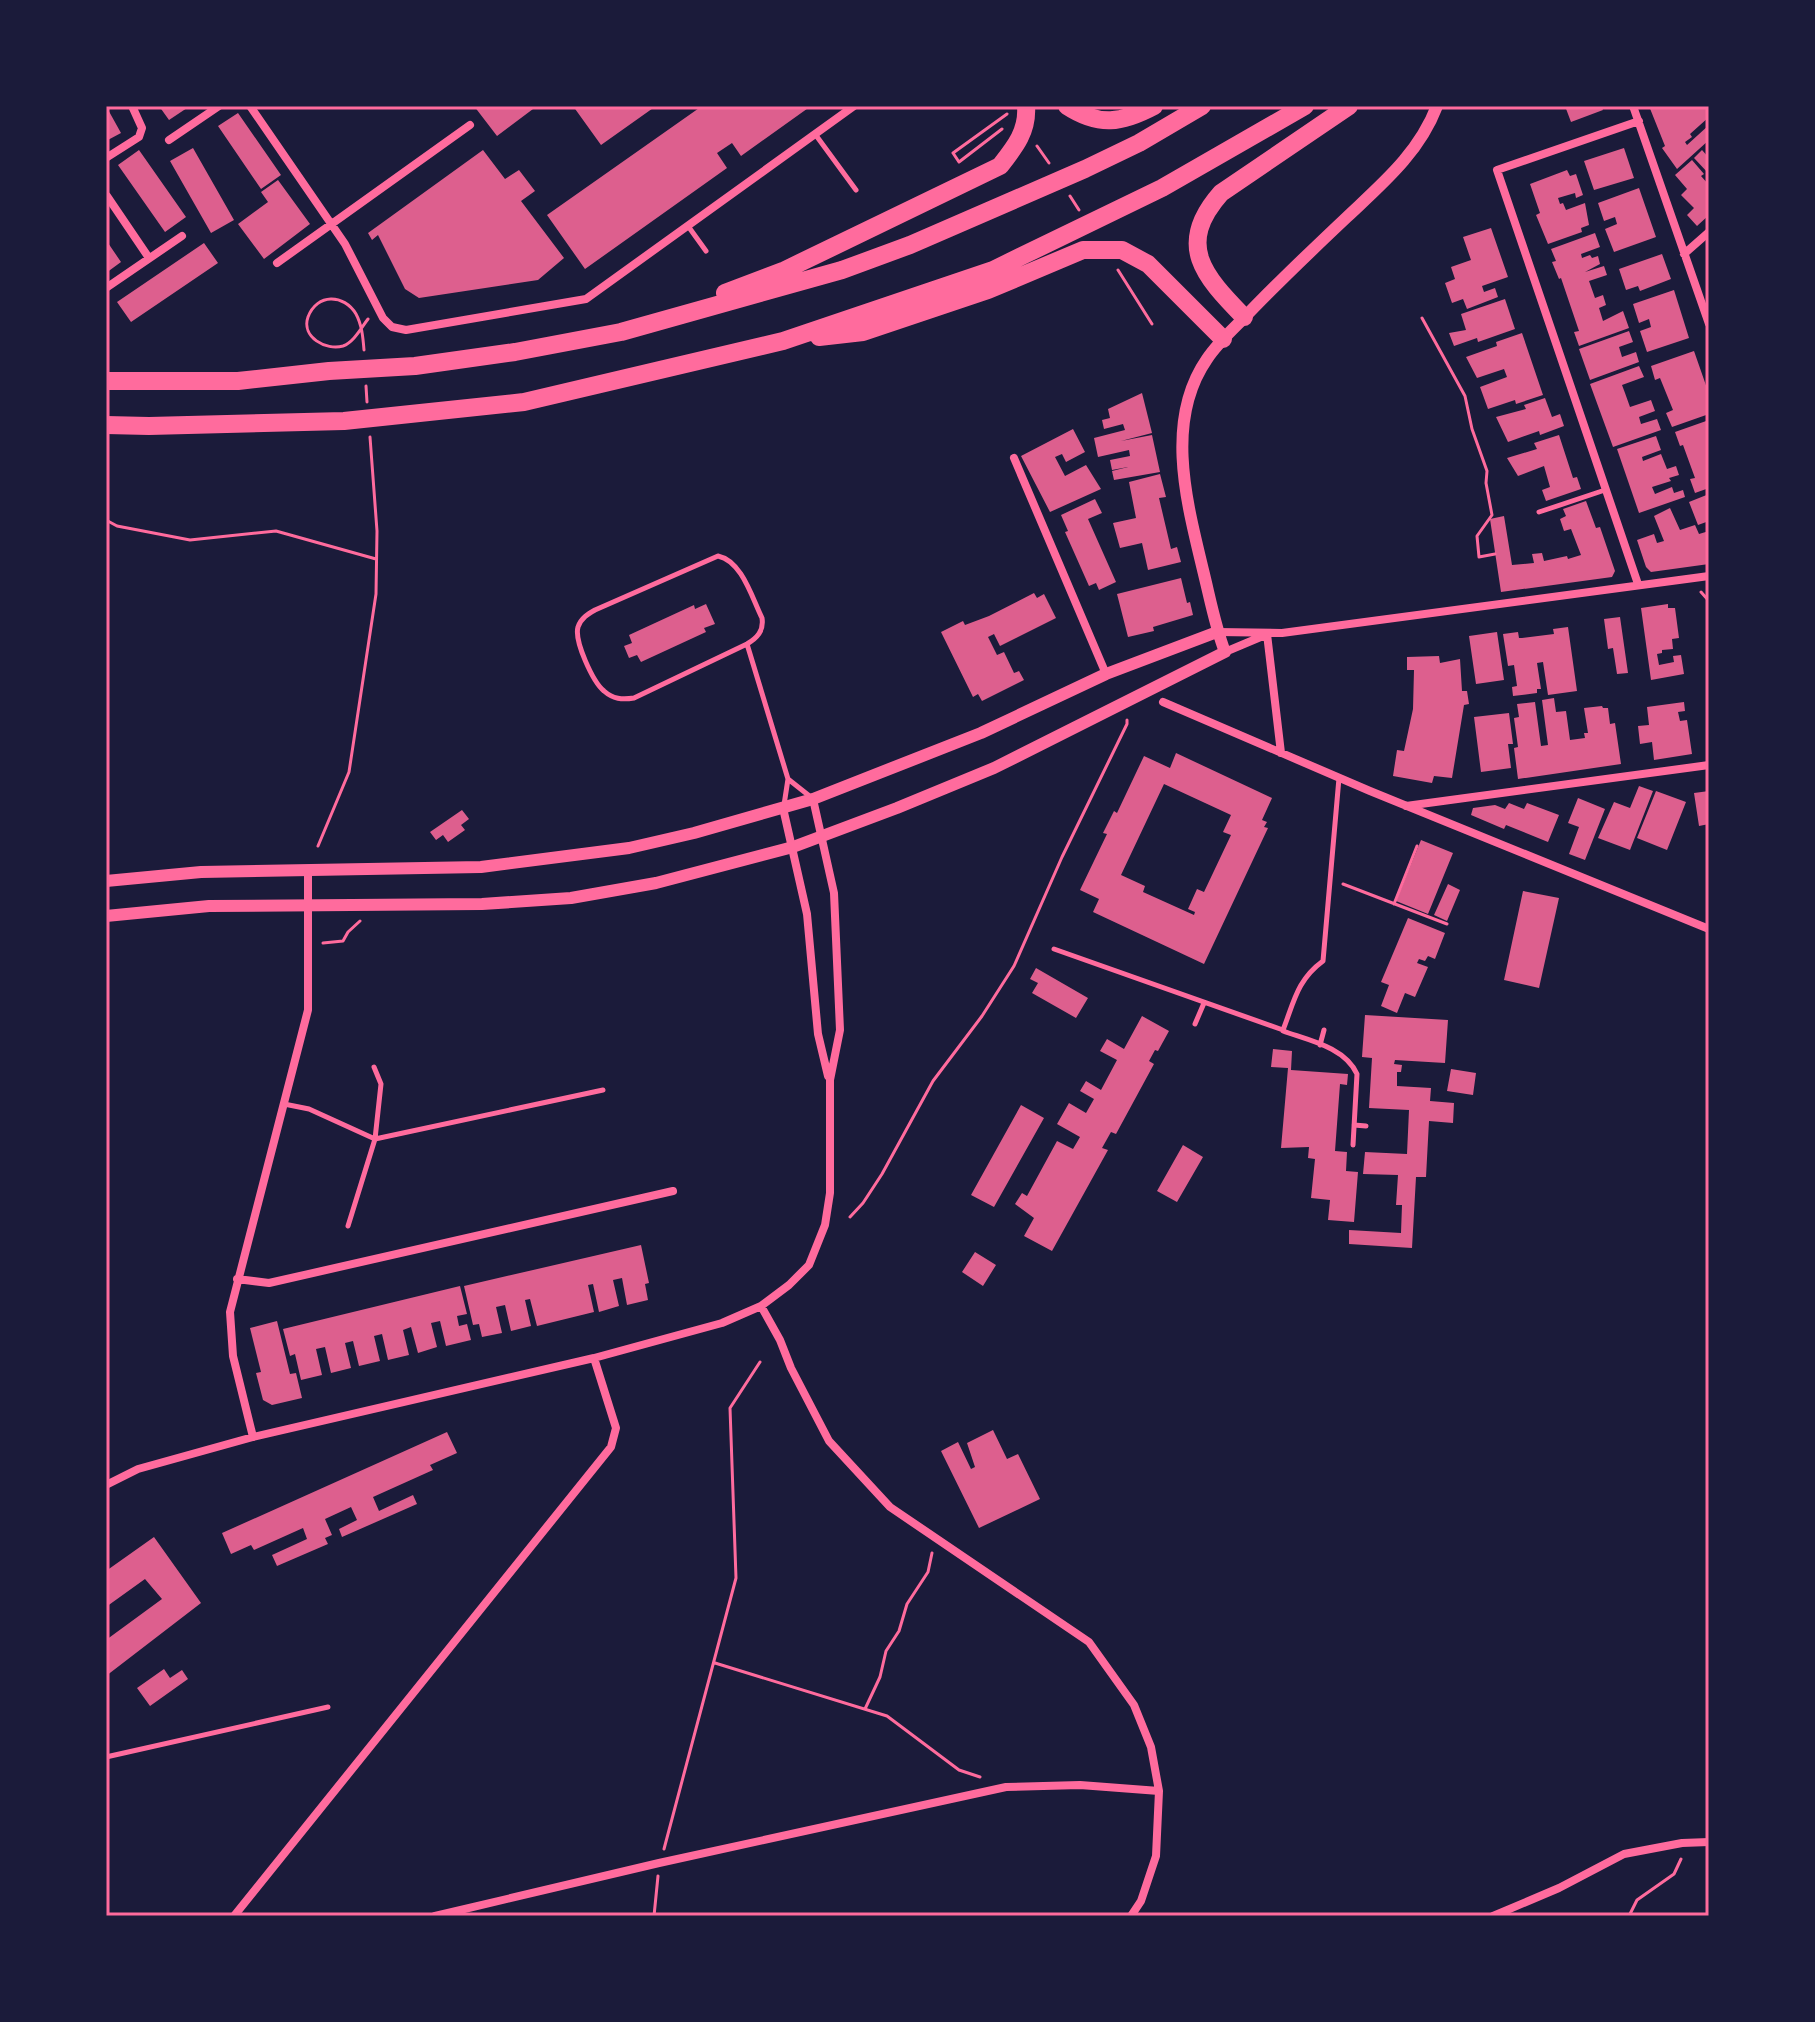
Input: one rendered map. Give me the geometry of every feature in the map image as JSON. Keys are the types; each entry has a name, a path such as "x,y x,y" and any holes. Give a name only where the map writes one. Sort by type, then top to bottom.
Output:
{"highway":[{"path":"621,332 783,271 1000,166 1018,143 1027,119 1026,106"},
{"path":"1067,106 1103,121 1130,119 1154,106"},
{"path":"106,381 238,381 415,366 515,352 621,332 814,279 910,245 1085,169 1139,143 1202,106"},
{"path":"106,425 344,421 524,402 783,341 993,270 1162,188 1305,106"},
{"path":"1244,317 1203,270 1197,240 1208,207 1221,193 1349,106"},
{"path":"783,341 863,332 988,290 1083,250 1122,250 1148,264 1223,339"}],"street":[{"path":"106,158 139,137 142,128 132,106"},
{"path":"169,140 219,106"},
{"path":"250,106 345,244 383,318 392,327 406,330 586,299 854,106"},
{"path":"1225,652 1217,632 1190,511 1182,440 1184,419 1195,380 1205,361 1259,300 1404,164 1428,130 1437,106"},
{"path":"1633,106 1709,324"},
{"path":"1638,584 1497,170 1639,121"},
{"path":"277,263 470,125"},
{"path":"107,196 149,258"},
{"path":"1684,254 1709,232"},
{"path":"106,288 182,236"},
{"path":"1014,458 1106,674"},
{"path":"106,881 201,872 481,867 594,853 694,833 813,799 981,733 1106,674 1217,632 1267,634 1709,576"},
{"path":"106,916 209,906 482,904 571,898 656,883 793,847 994,768 1267,634"},
{"path":"1267,634 1281,753"},
{"path":"1163,702 1405,806 1709,929"},
{"path":"1405,806 1709,765"},
{"path":"106,1485 138,1469 253,1437 594,1358 722,1323 761,1306 789,1285 809,1265 825,1225 830,1193 830,1080 840,1030 834,893 813,799"},
{"path":"783,808 807,914 818,1034 830,1080"},
{"path":"253,1437 229,1327 232,1297 308,1010 308,869"},
{"path":"237,1279 269,1283 673,1191"},
{"path":"761,1306 829,1441 890,1507 1089,1642 1134,1705 1151,1747 1159,1791 1156,1856 1141,1901 1131,1916"},
{"path":"234,1916 611,1447 616,1428 594,1358"},
{"path":"435,1916 1006,1787 1080,1785 1159,1791"},
{"path":"1493,1916 1559,1888 1624,1854 1682,1843 1709,1842"}],"lane":[{"path":"815,134 856,190"},
{"path":"688,226 706,251"},
{"path":"1539,512 1606,490"},
{"path":"718,556 726,558 737,568 762,618 759,635 747,644 624,700 600,688 577,637 586,615 718,556"},
{"path":"747,644 788,779 783,808"},
{"path":"1283,1030 1300,984 1323,961 1339,778"},
{"path":"788,779 813,799"},
{"path":"1054,949 1283,1030 1339,1053 1357,1074 1353,1145"},
{"path":"1195,1024 1204,1003"},
{"path":"1320,1045 1324,1030"},
{"path":"348,1226 375,1139 381,1084 374,1067"},
{"path":"284,1104 309,1109 375,1139 603,1090"},
{"path":"1354,1125 1366,1126"},
{"path":"106,1757 328,1707"}],"path":[{"path":"364,351 358,317 347,303 334,298 321,301 309,315 307,323 313,338 322,345 344,345 354,338 377,306"},
{"path":"1422,318 1465,396 1472,429 1487,471 1486,483 1492,508 1492,515 1477,536 1479,557 1495,554"},
{"path":"366,381 368,411"},
{"path":"318,846 349,772 376,594 377,531 369,426"},
{"path":"106,520 117,526 190,540 276,531 376,559"},
{"path":"1699,590 1709,601"},
{"path":"850,1217 882,1174 933,1081 982,1016 1014,966 1062,857 1127,724 1126,712"},
{"path":"1394,904 1417,846"},
{"path":"1329,879 1447,924"},
{"path":"323,943 343,941 360,921"},
{"path":"654,1916 659,1863 678,1805 736,1578 730,1408 760,1362"},
{"path":"865,1709 880,1677 886,1651 899,1631 907,1604 928,1572 935,1537"},
{"path":"714,1663 887,1716 959,1770 1006,1787"},
{"path":"1629,1916 1637,1900 1674,1874 1681,1858 1682,1843"}],"building":[{"path":"106,106 121,133 106,141"},
{"path":"159,106 190,106 169,120"},
{"path":"474,106 537,106 497,136"},
{"path":"573,106 656,106 601,145"},
{"path":"702,106 811,106 741,156 732,143 717,153 727,168 585,269 547,215"},
{"path":"1565,106 1601,106 1603,110 1571,122"},
{"path":"1649,106 1704,106 1709,117 1685,142 1687,145 1709,125 1709,140 1677,169 1662,148 1665,146"},
{"path":"238,113 281,175 261,189 218,126"},
{"path":"193,148 234,220 211,233 170,161"},
{"path":"1624,148 1634,178 1594,190 1584,161"},
{"path":"139,150 186,217 165,232 118,165"},
{"path":"483,150 505,179 519,170 535,191 521,201 564,258 538,280 419,298 405,289 378,235 372,240 368,233"},
{"path":"1702,150 1709,158 1709,174 1694,158"},
{"path":"1692,160 1709,185 1709,215 1697,226 1687,215 1694,208 1681,195 1687,189 1675,175"},
{"path":"1567,170 1570,176 1576,174 1583,195 1576,198 1575,193 1558,198 1560,204 1563,203 1566,210 1585,203 1589,225 1581,228 1582,232 1548,244 1536,215 1540,213 1530,184"},
{"path":"278,180 310,224 264,259 238,224 268,202 261,192"},
{"path":"1639,188 1656,237 1614,252 1605,229 1617,224 1615,217 1604,221 1598,203"},
{"path":"1491,228 1508,277 1482,286 1484,292 1495,288 1498,297 1467,309 1463,299 1452,303 1445,283 1455,279 1451,267 1471,260 1463,237"},
{"path":"1595,233 1600,247 1581,254 1582,258 1598,256 1600,264 1585,272 1604,266 1607,275 1589,281 1595,298 1603,295 1606,305 1599,308 1603,321 1623,311 1629,328 1579,346 1574,332 1579,331 1561,278 1552,262 1556,261 1551,249"},
{"path":"106,240 121,262 106,273"},
{"path":"204,243 218,263 131,322 117,302"},
{"path":"1662,254 1671,279 1640,291 1638,286 1626,290 1619,269"},
{"path":"1674,290 1689,338 1647,352 1640,331 1651,327 1649,319 1639,323 1633,304"},
{"path":"1505,299 1515,329 1478,342 1477,338 1454,346 1449,333 1466,330 1461,314"},
{"path":"1629,331 1633,342 1619,347 1622,357 1636,352 1639,362 1590,380 1579,349"},
{"path":"1522,333 1543,395 1488,409 1480,387 1507,377 1504,369 1477,378 1466,357"},
{"path":"1694,351 1709,394 1709,414 1672,427 1666,413 1673,410 1660,378 1655,380 1651,366"},
{"path":"1639,366 1644,377 1622,385 1630,407 1651,400 1655,411 1639,417 1641,424 1657,419 1661,430 1613,447 1590,384"},
{"path":"1142,393 1152,433 1121,441 1152,435 1160,472 1114,480 1112,471 1128,467 1112,470 1110,460 1130,456 1129,450 1098,457 1094,438 1125,430 1123,424 1104,429 1102,420 1110,418 1108,409"},
{"path":"1545,398 1552,417 1560,414 1564,426 1508,442 1496,417 1526,409 1524,405"},
{"path":"1709,420 1709,488 1695,493 1690,479 1695,478 1675,432"},
{"path":"1073,429 1085,452 1066,462 1062,454 1055,457 1065,476 1086,465 1101,489 1050,512 1021,456"},
{"path":"1559,435 1573,478 1577,477 1581,489 1546,501 1542,490 1550,487 1544,466 1518,476 1507,458 1537,449 1534,443"},
{"path":"1656,436 1661,450 1642,457 1643,461 1661,454 1667,469 1676,466 1679,475 1652,487 1655,494 1672,487 1674,493 1683,490 1685,497 1639,513 1617,449"},
{"path":"1160,474 1166,497 1159,498 1171,549 1177,547 1181,562 1148,570 1142,543 1120,548 1113,523 1136,518 1129,482"},
{"path":"1709,494 1709,521 1698,525 1689,502"},
{"path":"1095,499 1102,513 1088,519 1116,582 1099,590 1096,583 1089,586 1065,532 1068,531 1061,515"},
{"path":"1586,501 1596,528 1600,527 1615,571 1612,577 1501,592 1490,519 1504,516 1512,565 1534,563 1532,554 1542,553 1544,561 1567,556 1568,559 1581,555 1571,529 1564,531 1560,519 1566,516 1563,509"},
{"path":"1670,508 1680,530 1695,525 1699,534 1709,531 1709,564 1651,572 1646,567 1637,540 1654,534 1657,543 1664,541 1654,516"},
{"path":"1181,578 1193,615 1153,627 1154,631 1128,637 1117,594"},
{"path":"1034,593 1037,598 1044,594 1056,618 1000,646 994,634 988,637 997,655 1004,652 1014,673 1019,671 1024,680 982,701 978,694 973,697 941,632 963,621 965,625 989,616"},
{"path":"706,604 715,624 704,628 706,632 641,662 637,655 629,658 624,646 632,643 629,635 694,605 695,609"},
{"path":"1668,604 1668,608 1675,608 1679,638 1672,639 1673,649 1657,654 1659,665 1674,662 1673,656 1681,655 1684,674 1651,680 1641,608"},
{"path":"1620,617 1628,673 1617,674 1613,648 1608,649 1604,619"},
{"path":"1568,627 1577,691 1548,695 1543,662 1537,663 1541,689 1537,689 1537,693 1513,696 1512,687 1517,686 1514,665 1508,666 1503,634 1518,632 1519,638 1522,638 1554,634 1553,629"},
{"path":"1497,632 1504,680 1476,684 1469,636"},
{"path":"1439,656 1440,663 1460,659 1462,691 1467,691 1469,704 1464,705 1452,778 1434,776 1432,783 1393,776 1397,750 1404,751 1413,709 1414,670 1407,670 1407,657"},
{"path":"1554,698 1556,712 1566,711 1570,740 1585,738 1584,733 1588,733 1584,708 1608,708 1610,724 1615,723 1621,764 1518,779 1514,748 1518,747 1514,718 1519,717 1517,704 1535,702 1541,746 1548,745 1542,700"},
{"path":"1684,702 1685,711 1678,712 1680,721 1687,720 1692,754 1654,760 1652,742 1640,744 1638,726 1649,725 1647,707"},
{"path":"1509,713 1513,744 1508,744 1511,768 1481,772 1474,717"},
{"path":"1176,753 1272,798 1262,820 1267,822 1264,827 1268,828 1204,964 1093,912 1099,899 1080,890 1107,834 1103,833 1114,811 1117,813 1144,756 1170,768","holes":["1164,784 1231,815 1223,832 1231,835 1204,892 1197,889 1188,909 1195,912 1194,915 1143,892 1145,886 1121,875"]},
{"path":"1639,786 1653,791 1630,850 1598,838 1614,802 1630,808"},
{"path":"1656,791 1686,802 1667,850 1637,838"},
{"path":"1709,791 1709,824 1699,826 1694,793"},
{"path":"1578,798 1605,809 1585,860 1569,854 1579,827 1568,823"},
{"path":"1509,803 1524,809 1527,803 1559,815 1548,842 1471,815 1473,808 1495,805 1505,809"},
{"path":"462,810 469,819 461,825 465,830 448,842 443,835 436,840 430,832"},
{"path":"1421,840 1453,853 1428,914 1396,901"},
{"path":"1448,884 1460,890 1447,921 1434,915"},
{"path":"1523,891 1559,898 1539,988 1504,980"},
{"path":"1408,918 1445,933 1435,959 1428,956 1425,961 1419,959 1417,963 1428,967 1415,997 1405,993 1397,1013 1381,1006 1389,985 1381,982"},
{"path":"1036,968 1088,998 1076,1018 1032,993 1038,983 1030,979"},
{"path":"1365,1015 1448,1020 1445,1063 1395,1060 1394,1064 1402,1065 1401,1072 1397,1072 1397,1086 1431,1088 1430,1101 1454,1103 1453,1123 1429,1121 1426,1177 1416,1177 1412,1248 1349,1244 1349,1230 1401,1233 1402,1205 1396,1205 1398,1175 1363,1174 1365,1152 1407,1154 1409,1110 1369,1108 1372,1058 1362,1057"},
{"path":"1142,1016 1169,1031 1149,1061 1154,1064 1116,1134 1111,1132 1102,1148 1108,1150 1052,1251 1024,1236 1034,1218 1015,1204 1022,1193 1027,1196 1057,1141 1073,1149 1080,1137 1057,1124 1069,1103 1086,1113 1094,1099 1080,1091 1086,1081 1101,1090 1117,1060 1100,1051 1107,1039 1124,1049"},
{"path":"1273,1049 1292,1051 1291,1070 1348,1074 1347,1085 1340,1084 1335,1151 1347,1152 1346,1171 1358,1172 1354,1222 1328,1220 1330,1200 1311,1198 1315,1159 1308,1158 1309,1147 1281,1148 1288,1068 1271,1067"},
{"path":"1451,1069 1476,1073 1473,1095 1447,1091"},
{"path":"1021,1105 1044,1118 994,1207 971,1195"},
{"path":"1183,1145 1203,1157 1177,1202 1157,1191"},
{"path":"641,1245 649,1283 645,1284 648,1300 627,1305 622,1278 613,1280 619,1306 599,1312 593,1284 588,1285 594,1312 537,1326 530,1299 525,1300 531,1326 511,1331 505,1305 496,1307 502,1333 482,1337 479,1324 473,1325 464,1286"},
{"path":"975,1252 996,1265 983,1286 962,1272"},
{"path":"460,1286 467,1314 457,1316 459,1326 467,1324 471,1340 446,1346 440,1321 431,1323 437,1347 418,1353 411,1327 403,1330 409,1355 388,1360 382,1334 374,1336 380,1361 359,1366 353,1341 345,1343 351,1368 331,1373 325,1347 316,1349 322,1375 301,1380 295,1354 290,1356 283,1329"},
{"path":"277,1321 290,1374 296,1373 302,1398 272,1405 263,1400 256,1373 261,1372 250,1328"},
{"path":"993,1430 1007,1459 1018,1454 1040,1499 979,1528 941,1451 958,1442 971,1469 975,1467 967,1443"},
{"path":"447,1432 457,1453 430,1465 433,1470 373,1497 379,1511 413,1495 417,1504 342,1537 339,1529 357,1520 351,1507 325,1519 332,1535 325,1538 328,1544 277,1566 272,1555 307,1539 303,1528 254,1550 251,1545 231,1554 222,1533"},
{"path":"154,1537 201,1603 106,1676 106,1640 162,1599 145,1579 106,1607 106,1571"},
{"path":"164,1669 170,1678 182,1670 188,1679 150,1706 137,1688"}]}
